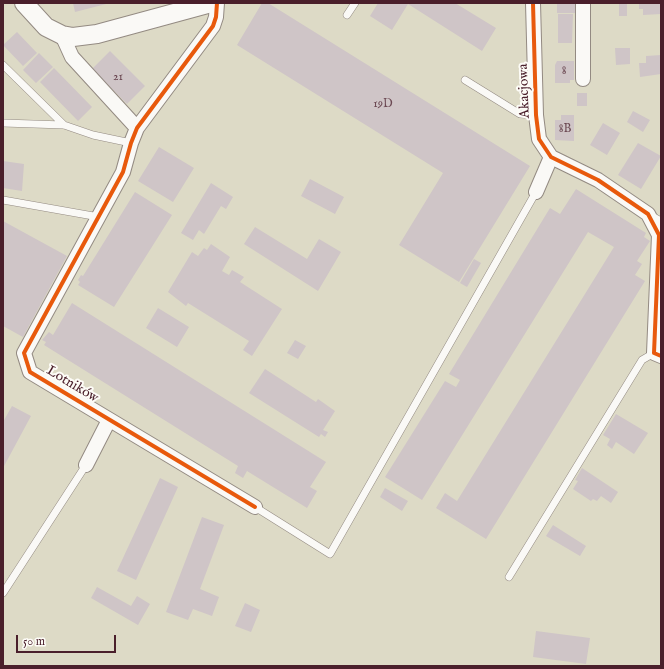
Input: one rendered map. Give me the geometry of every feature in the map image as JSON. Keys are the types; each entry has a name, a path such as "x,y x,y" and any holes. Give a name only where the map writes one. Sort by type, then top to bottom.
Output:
{"street":[{"path":"24,3 46,27 62,35 73,37 91,36 211,3"},
{"name":"Lotników","path":"216,3 216,17 213,26 137,128 123,172 100,217 24,354 30,372 255,507"},
{"name":"Akacjowa","path":"534,3 536,115 539,139 551,157"},
{"path":"583,3 583,79"},
{"path":"62,35 72,57 137,128"},
{"path":"536,192 551,157 598,180 648,214 659,235 658,354"},
{"path":"86,465 109,420"}],"lane":[{"path":"347,15 355,3"},
{"path":"3,65 64,125"},
{"path":"465,80 520,114 536,115"},
{"path":"3,123 64,125 93,135 131,143"},
{"path":"255,507 330,554 536,192"},
{"path":"3,200 100,217"},
{"path":"648,214 661,221"},
{"path":"509,577 642,360 658,354"},
{"path":"3,593 86,465"}],"building":[{"path":"73,3 110,3 75,12"},
{"path":"262,3 268,3 530,166 459,282 399,245 443,173 237,45"},
{"path":"378,3 455,3 496,28 482,51 408,4 392,30 370,16"},
{"path":"557,3 577,3 576,13 557,13"},
{"path":"619,3 627,3 627,16 619,16"},
{"path":"639,3 661,3 661,14 643,15 643,9 639,9"},
{"path":"558,14 573,14 572,43 558,43"},
{"path":"17,32 37,53 23,66 3,45"},
{"path":"615,48 630,48 630,64 616,65"},
{"path":"110,51 145,86 127,104 92,69"},
{"path":"39,53 53,67 36,83 23,70"},
{"path":"661,55 661,74 640,77 639,63 646,63 646,56"},
{"path":"557,61 574,61 574,80 570,80 570,83 555,83 555,65"},
{"path":"54,68 92,107 78,121 40,82"},
{"path":"577,93 587,93 587,106 577,106"},
{"path":"633,111 650,120 643,132 627,122"},
{"path":"561,115 574,115 574,141 555,140 555,120 561,120"},
{"path":"603,123 620,133 607,155 590,145"},
{"path":"638,143 661,156 641,189 618,175"},
{"path":"159,147 194,168 173,202 138,181"},
{"path":"3,161 24,164 22,191 3,188"},
{"path":"310,179 344,197 335,214 301,196"},
{"path":"211,183 233,197 226,209 221,206 204,234 199,230 193,240 181,233"},
{"path":"576,189 646,233 644,237 650,241 637,261 642,264 635,275 645,281 486,539 436,508 445,493 457,501 614,247 588,232 422,500 385,477 445,381 456,387 460,380 449,374 550,208 560,214"},
{"path":"135,192 172,215 114,307 78,285 80,282 78,280 81,275 83,276"},
{"path":"3,221 67,256 23,337 3,326"},
{"path":"255,227 307,259 319,239 341,252 318,291 244,244"},
{"path":"211,244 230,257 222,271 229,275 232,270 244,277 240,282 282,309 252,356 243,350 249,341 188,303 186,306 168,292 192,252 198,256 204,248 207,250"},
{"path":"474,259 481,263 467,287 460,283"},
{"path":"72,303 326,462 310,487 317,491 307,508 247,471 243,478 235,473 238,466 44,345 46,342 42,340 49,332 53,335"},
{"path":"158,308 189,327 177,347 146,328"},
{"path":"295,340 306,346 298,359 287,353"},
{"path":"265,369 316,402 318,399 335,411 323,430 328,432 325,437 321,434 319,437 249,393"},
{"path":"12,406 31,416 3,468 3,422"},
{"path":"616,414 648,433 634,454 616,442 612,449 607,445 610,439 603,435"},
{"path":"582,468 618,492 611,503 601,496 597,501 593,499 591,501 573,489 578,481 575,480"},
{"path":"160,478 178,487 136,580 117,571"},
{"path":"385,488 408,501 402,511 380,497"},
{"path":"202,517 224,525 200,589 219,597 212,616 193,609 188,620 166,612"},
{"path":"553,525 586,546 580,556 546,536"},
{"path":"97,587 131,606 137,596 150,604 138,625 91,598"},
{"path":"245,603 260,610 251,632 235,626"},
{"path":"536,631 590,638 586,664 533,657"}],"cycle path":[{"path":"217,3 216,17 213,26 137,128 123,172 24,353 30,372 255,507"},
{"path":"533,3 536,115 539,139 551,157 598,180 648,214 659,235 654,353 661,356"}]}
